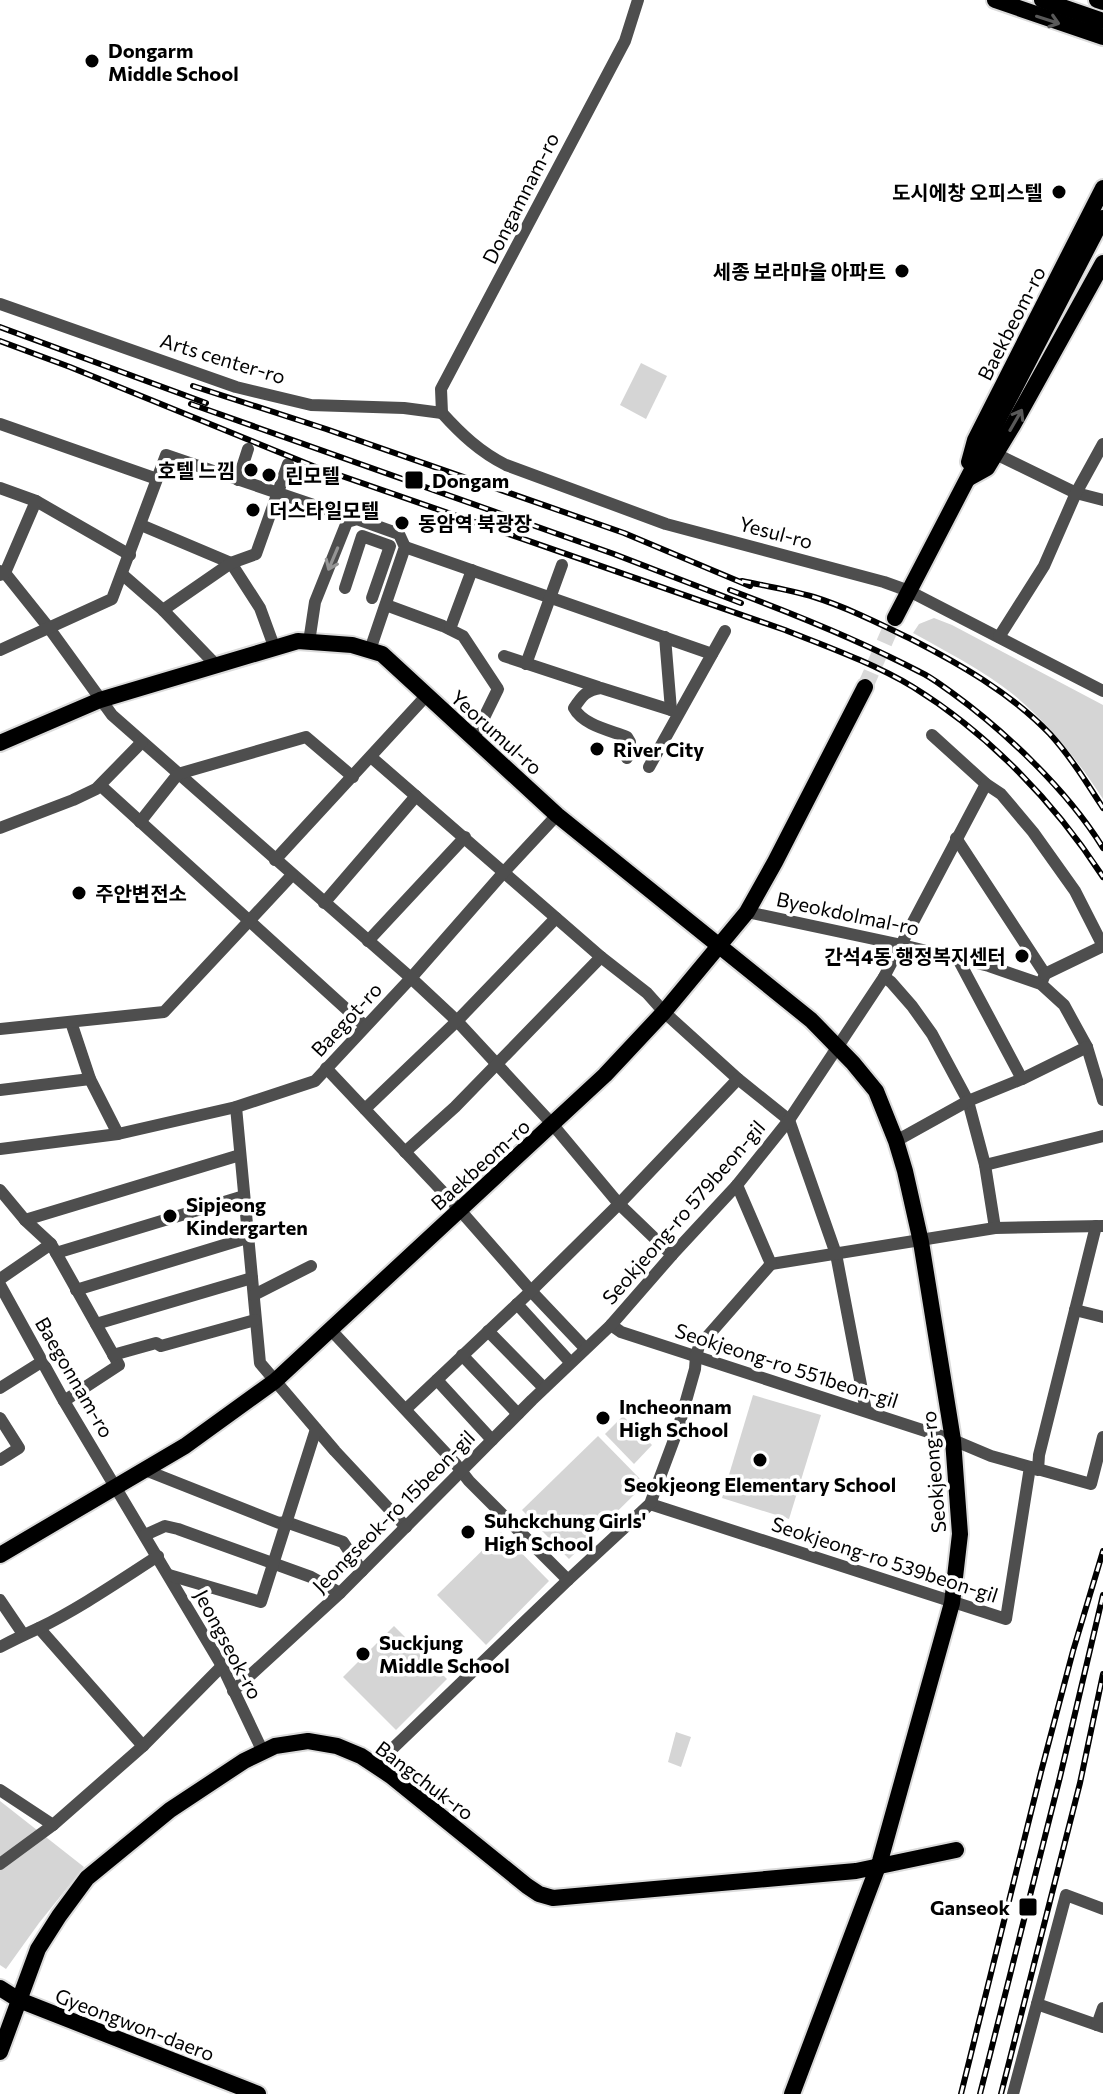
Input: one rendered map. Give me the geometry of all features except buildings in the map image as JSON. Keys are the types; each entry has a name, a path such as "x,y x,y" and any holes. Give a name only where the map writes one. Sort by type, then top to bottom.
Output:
{"main road":[{"path":"995,0 1103,37"},
{"path":"1042,0 1103,21"},
{"path":"1097,0 1103,2"},
{"name":"Baekbeom-ro","path":"968,479 969,455 975,440 1103,188"},
{"name":"Baekbeom-ro","path":"895,618 1103,218"},
{"name":"Baekbeom-ro","path":"968,479 987,468 996,454 1103,263"},
{"name":"Yeorumul-ro","path":"0,743 100,700 298,641 352,645 370,650 382,654 557,815 718,946"},
{"name":"Baekbeom-ro","path":"0,1555 185,1446 275,1381 605,1075 664,1012 747,912 865,687"},
{"name":"Seokjeong-ro","path":"718,946 811,1020 876,1091 905,1171 921,1242 953,1440 960,1534 952,1603 878,1867 792,2094"},
{"name":"Bangchuk-ro","path":"0,2052 38,1949 87,1878 170,1810 244,1761 275,1746 308,1741 337,1746 361,1756 381,1768 527,1886 553,1898 878,1867 956,1850"},
{"name":"Gyeongwon-daero","path":"0,1988 19,2000 258,2094"}],"street":[{"name":"Dongamnam-ro","path":"442,413 441,389 625,41 638,0"},
{"name":"Arts center-ro","path":"0,304 236,387 311,405 404,408 442,413"},
{"name":"Yesul-ro","path":"442,413 473,444 506,465 666,524 909,591 1102,690"},
{"path":"0,424 157,479"},
{"path":"999,637 1044,566 1076,493 1103,444"},
{"path":"238,480 248,449"},
{"path":"996,454 1076,493 1103,500"},
{"path":"0,650 112,599 166,455 343,515"},
{"path":"163,610 231,563 256,554 288,464"},
{"path":"0,488 36,501 130,555"},
{"path":"36,501 2,573 49,628 112,715 457,1021 553,1125 619,1204 672,1255"},
{"path":"309,642 315,602 347,522 357,519 399,534 405,547 370,650"},
{"path":"141,525 231,563 260,608 275,649"},
{"path":"343,534 361,540"},
{"path":"345,588 362,536 390,546 372,598"},
{"path":"405,547 712,654"},
{"path":"526,664 562,565"},
{"path":"450,629 472,570"},
{"path":"381,572 391,590"},
{"path":"123,575 163,610 216,665"},
{"path":"386,605 463,636 498,689 474,738"},
{"path":"649,767 675,712 725,631"},
{"path":"665,637 668,699 675,712"},
{"path":"504,656 675,712"},
{"path":"601,688 583,694 574,708 586,721 627,737 630,742 627,758"},
{"path":"275,860 427,695"},
{"path":"932,735 1001,794 1033,832 1075,891 1103,946 1043,979 956,838"},
{"path":"140,822 178,774 306,737 353,777"},
{"path":"1,831 101,786 142,742"},
{"path":"371,757 601,957 647,993 738,1079 789,1120 836,1254 866,1411"},
{"name":"Seokjeong-ro 579beon-gil","path":"578,1355 611,1325 737,1185 789,1120 884,977 986,784"},
{"path":"101,786 365,1026"},
{"path":"324,903 416,796"},
{"name":"Baegot-ro","path":"0,1149 118,1134 236,1107 315,1081 557,815"},
{"path":"368,941 465,837"},
{"path":"0,1029 164,1012 292,875"},
{"name":"Byeokdolmal-ro","path":"747,912 1043,979 1064,1005 1087,1047 1103,1100"},
{"path":"365,1109 457,1021 556,918"},
{"path":"405,1152 455,1107 601,957"},
{"path":"958,959 1022,1079"},
{"path":"884,977 912,1006 932,1034 968,1101 985,1165 995,1228"},
{"path":"71,1022 90,1079 118,1134"},
{"path":"896,1141 968,1101 1087,1047"},
{"path":"326,1068 459,1209 531,1291 578,1355"},
{"path":"0,1090 90,1079"},
{"path":"406,1409 619,1204 738,1079"},
{"path":"236,1107 260,1363 406,1527"},
{"path":"985,1165 1103,1136"},
{"path":"25,1220 240,1155"},
{"path":"737,1185 771,1264"},
{"path":"0,1190 53,1248 119,1365 64,1401"},
{"path":"0,1279 53,1248 244,1196"},
{"path":"381,1768 390,1751 650,1504 678,1429 699,1346 771,1264 995,1228 1099,1226 1034,1468"},
{"path":"76,1290 247,1238"},
{"path":"254,1295 311,1266"},
{"path":"96,1324 252,1278"},
{"name":"Baegonnam-ro","path":"0,1285 64,1401 117,1488"},
{"path":"517,1304 578,1355"},
{"path":"1075,1310 1103,1317"},
{"path":"113,1355 156,1343 161,1346 255,1320"},
{"name":"Seokjeong-ro 551beon-gil","path":"611,1325 621,1332 953,1440 991,1456 1091,1484 1103,1437"},
{"path":"330,1329 469,1481 568,1580"},
{"path":"488,1331 544,1388"},
{"path":"462,1355 518,1414"},
{"name":"Jeongseok-ro 15beon-gil","path":"233,1691 340,1593 578,1355"},
{"path":"0,1388 43,1361"},
{"path":"437,1380 492,1440"},
{"path":"0,1418 19,1448 0,1460"},
{"path":"169,1575 261,1602 316,1429"},
{"name":"Seokjeong-ro 539beon-gil","path":"650,1504 1006,1619 1034,1468"},
{"path":"145,1470 279,1523 286,1522 343,1542 362,1571"},
{"name":"Jeongseok-ro","path":"117,1488 222,1666 263,1752"},
{"path":"145,1535 165,1526 178,1529 311,1577 340,1593"},
{"path":"0,1647 102,1592 158,1556"},
{"path":"0,1600 23,1634"},
{"path":"39,1628 143,1746"},
{"path":"0,1864 53,1825 143,1746 222,1666"},
{"path":"0,1790 53,1825"},
{"path":"1013,2094 1066,1895 1103,1909"},
{"path":"1037,2004 1100,2026 1103,2008"}],"shaded area":[{"path":"641,363 667,376 646,419 620,405"},
{"path":"934,618 1103,705 1103,799 1062,744 1014,695 990,677 913,633 919,624"},
{"path":"753,1395 821,1415 789,1519 722,1498"},
{"path":"623,1416 652,1445 634,1464 605,1434"},
{"path":"598,1436 645,1484 569,1559 522,1510"},
{"path":"501,1532 549,1581 486,1645 437,1595"},
{"path":"394,1626 447,1679 396,1730 343,1677"},
{"path":"676,1732 691,1737 681,1767 668,1762"},
{"path":"0,1801 84,1867 6,1969 0,1965"}],"tunnel":[{"path":"865,687 895,618"}],"railway":[{"path":"0,327 206,403"},
{"path":"0,341 313,466 785,630 882,670 941,706 994,748 1064,823 1103,877"},
{"path":"193,386 624,533 750,586"},
{"path":"191,404 614,554 741,603"},
{"path":"742,581 805,595 850,610 928,648 983,680 1018,705 1050,734 1103,808"},
{"path":"730,590 850,638 936,681 993,725 1034,763 1072,805 1103,848"},
{"path":"961,2094 1041,1772 1103,1551"},
{"path":"980,2094 1103,1595"},
{"path":"1001,2094 1080,1783 1103,1674"}],"place":[{"name":"Dongarm Middle School","path":"92,61"},
{"name":"도시에창 오피스텔","path":"1059,192"},
{"name":"세종 보라마을 아파트","path":"902,271"},
{"name":"호텔 느낌","path":"251,470"},
{"name":"린모텔","path":"269,475"},
{"name":"Dongam","path":"414,480"},
{"name":"더스타일모텔","path":"253,510"},
{"name":"동암역 북광장","path":"402,523"},
{"name":"River City","path":"597,749"},
{"name":"주안변전소","path":"79,893"},
{"name":"간석4동 행정복지센터","path":"1022,956"},
{"name":"Sipjeong Kindergarten","path":"170,1216"},
{"name":"Incheonnam High School","path":"603,1418"},
{"name":"Seokjeong Elementary School","path":"760,1460"},
{"name":"Suhckchung Girls' High School","path":"468,1532"},
{"name":"Suckjung Middle School","path":"363,1654"},
{"name":"Ganseok","path":"1028,1907"}]}
